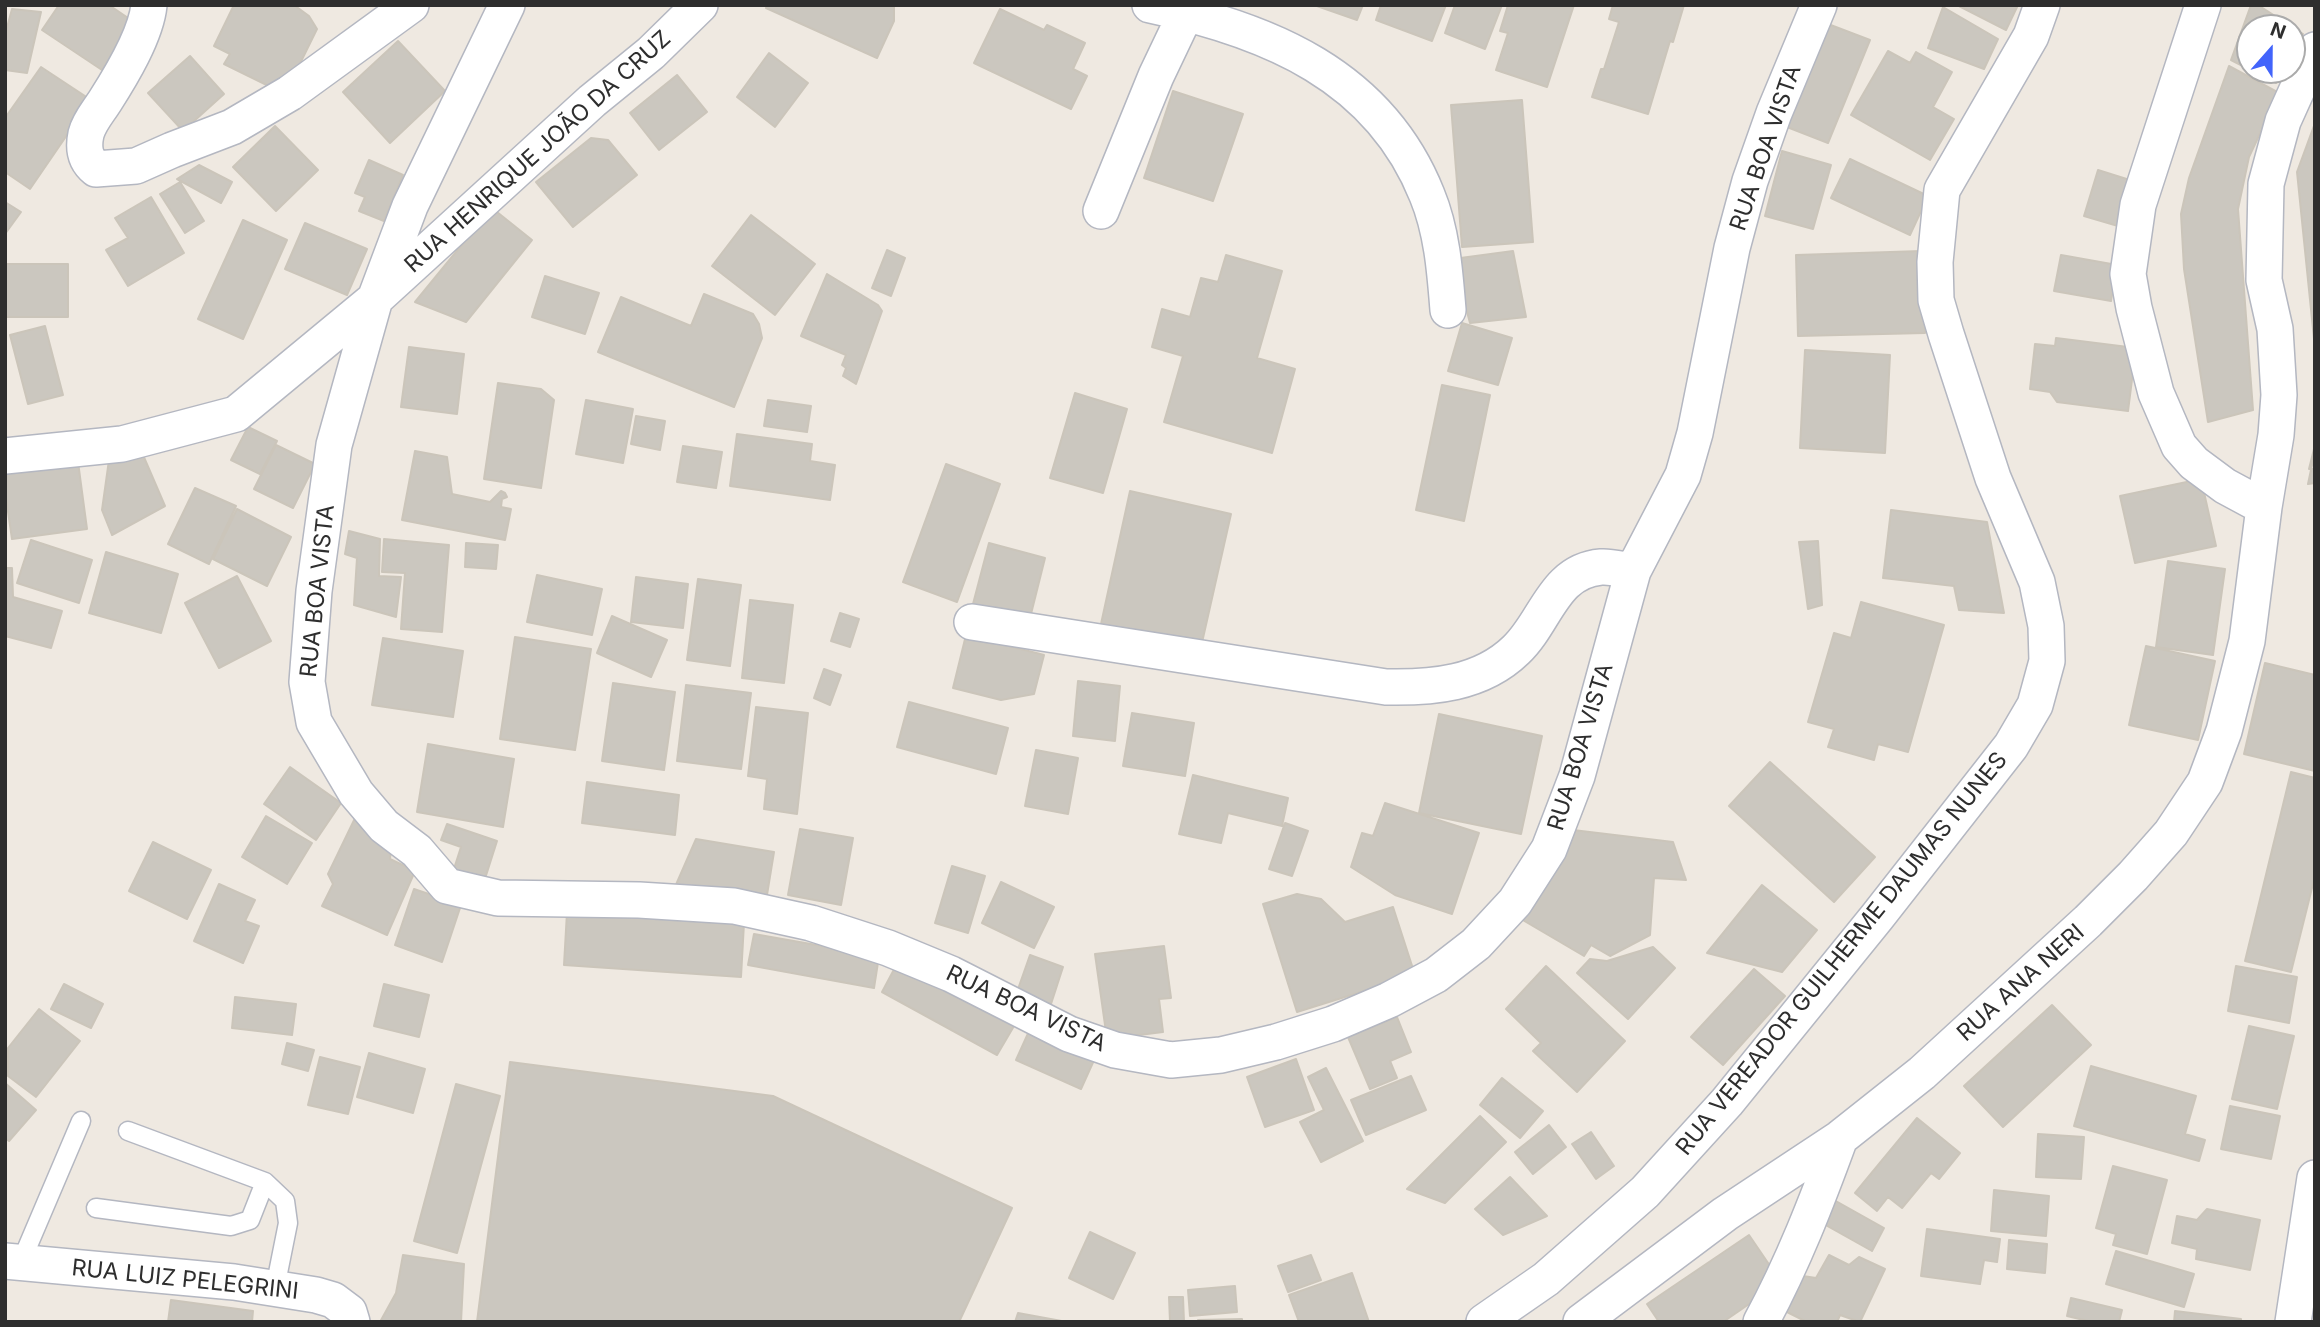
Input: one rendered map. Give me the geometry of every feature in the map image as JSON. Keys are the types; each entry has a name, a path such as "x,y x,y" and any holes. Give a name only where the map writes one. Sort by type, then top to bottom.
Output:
{"street":[{"path":"149,5 144,27 89,126 84,146 86,158 96,169 136,166 232,127 290,93 411,5"},
{"name":"RUA BOA VISTA","path":"507,5 410,206 375,299 334,445 314,592 307,682 314,722 356,793 384,826 417,851 447,886 498,898 734,906 811,923 888,948 951,974 1069,1034 1115,1051 1171,1060 1221,1055 1276,1042 1333,1024 1389,1000 1436,975 1476,944 1515,902 1549,849 1577,776 1633,571 1683,475 1695,433 1732,248 1750,181 1774,114 1819,5"},
{"name":"RUA HENRIQUE JOÃO DA CRUZ","path":"5,456 122,443 236,414 375,299 592,101 651,53 700,5"},
{"path":"1150,5 1245,30 1299,53 1352,90 1398,140 1427,195 1443,253 1448,310"},
{"name":"RUA VEREADOR GUILHERME DAUMAS NUNES","path":"1484,1322 1546,1279 1645,1192 1727,1102 2011,746 2035,705 2047,661 2046,626 2036,582 1993,478 1946,334 1936,300 1935,262 1941,190 2031,36 2042,5"},
{"path":"2203,5 2137,205 2128,274 2155,393 2179,446 2194,463 2225,486 2264,507"},
{"path":"1101,211 1156,76 1186,13"},
{"name":"RUA ANA NERI","path":"1581,1322 1724,1214 1840,1138 1922,1073 2068,940 2133,876 2171,833 2205,782 2224,731 2247,641 2276,435 2278,396 2275,329 2264,280 2266,184 2283,121 2315,50"},
{"path":"972,622 1386,687 1421,688 1457,682 1489,670 1517,650 1535,627 1553,596 1572,575 1601,567 1633,571"},
{"path":"1761,1322 1803,1234 1840,1138"},
{"path":"2293,1322 2315,1178"},
{"name":"RUA LUIZ PELEGRINI","path":"13,1261 275,1288 333,1300 349,1312 352,1322"}],"lane":[{"path":"13,1261 81,1121"},
{"path":"128,1130 265,1182 285,1200 288,1223 275,1288"},
{"path":"96,1208 231,1226 250,1220 265,1182"}],"building":[{"path":"59,5 109,5 134,22 102,70 42,30"},
{"path":"234,5 294,5 309,16 317,29 285,94 224,64 230,54 214,46"},
{"path":"767,5 891,5 894,7 894,21 877,58 766,8"},
{"path":"1314,5 1363,5 1357,20"},
{"path":"1381,5 1446,5 1432,41 1376,20"},
{"path":"1455,5 1502,5 1485,49 1445,33"},
{"path":"1508,5 1574,5 1547,87 1496,70 1508,33 1500,31"},
{"path":"1613,5 1684,5 1648,114 1592,97 1619,22 1609,19"},
{"path":"1957,5 2018,5 2006,30"},
{"path":"2251,5 2258,5 2272,14 2248,14"},
{"path":"1943,7 1998,39 1984,69 1928,48"},
{"path":"12,9 41,12 27,73 5,70 5,35"},
{"path":"1000,9 1044,30 1047,25 1085,43 1073,69 1087,76 1071,109 974,63"},
{"path":"1828,24 1870,40 1828,143 1787,127"},
{"path":"398,41 445,91 390,143 343,92"},
{"path":"2236,46 2236,63 2231,60"},
{"path":"1888,51 1910,63 1916,52 1952,72 1933,107 1954,119 1930,160 1851,115"},
{"path":"769,53 808,83 775,127 737,97"},
{"path":"190,56 224,94 183,131 148,93"},
{"path":"2229,66 2236,70 2236,84 2262,84 2279,93 2249,157 2238,209 2253,410 2208,422 2184,269 2181,214 2189,178"},
{"path":"41,67 91,100 30,189 5,172 5,118"},
{"path":"677,75 707,112 659,150 630,113"},
{"path":"1173,91 1243,114 1213,201 1144,178"},
{"path":"1522,100 1533,242 1462,247 1451,105"},
{"path":"2315,123 2315,349 2297,172"},
{"path":"275,126 318,170 276,211 233,167"},
{"path":"591,138 608,140 637,175 573,227 536,182"},
{"path":"1782,151 1831,165 1813,229 1765,216"},
{"path":"1850,159 1928,196 1910,235 1831,198"},
{"path":"369,160 403,175 384,221 359,211 365,197 355,193"},
{"path":"199,165 232,182 221,203 177,179"},
{"path":"2098,170 2133,181 2118,226 2084,216"},
{"path":"180,182 204,221 185,233 160,194"},
{"path":"151,197 184,253 128,286 106,250 128,238 115,218"},
{"path":"5,202 21,212 5,234"},
{"path":"492,208 532,240 466,322 415,302"},
{"path":"751,215 815,264 775,315 712,266"},
{"path":"243,220 287,240 243,339 198,319"},
{"path":"305,223 367,249 347,295 285,269"},
{"path":"887,250 905,258 891,296 872,288"},
{"path":"1513,251 1526,317 1470,323 1453,259"},
{"path":"1922,251 1925,333 1798,336 1796,255"},
{"path":"1226,255 1282,271 1257,358 1295,369 1272,453 1164,422 1183,356 1152,347 1162,309 1190,317 1201,278 1218,282"},
{"path":"2061,255 2117,265 2111,301 2054,291"},
{"path":"5,264 68,264 68,317 5,317"},
{"path":"827,274 878,305 882,311 856,384 843,376 846,368 842,365 846,355 801,336"},
{"path":"545,276 599,293 585,334 532,317"},
{"path":"704,294 753,314 759,324 762,338 734,407 598,352 621,297 691,326"},
{"path":"1462,323 1512,338 1498,385 1448,371"},
{"path":"45,326 63,395 28,404 10,335"},
{"path":"2056,338 2136,348 2128,411 2057,402 2050,392 2030,389 2035,344 2055,346"},
{"path":"409,347 464,354 457,414 401,407"},
{"path":"1805,350 1890,355 1885,453 1800,448"},
{"path":"498,383 541,389 554,400 541,488 484,479"},
{"path":"1442,385 1490,395 1464,521 1416,510"},
{"path":"1075,393 1127,409 1103,493 1050,478"},
{"path":"586,400 633,409 623,463 576,454"},
{"path":"768,400 811,406 807,432 764,426"},
{"path":"636,416 665,421 660,450 631,444"},
{"path":"248,427 277,441 260,474 231,460"},
{"path":"737,434 812,444 810,461 835,465 830,500 730,486"},
{"path":"276,445 315,464 293,508 254,489"},
{"path":"2315,445 2315,469 2309,469"},
{"path":"683,446 722,452 716,488 677,482"},
{"path":"415,451 447,457 452,494 490,502 501,491 505,493 507,497 502,499 501,507 511,509 505,540 402,520"},
{"path":"2315,451 2315,483 2308,484"},
{"path":"143,455 165,506 112,535 102,510 109,460"},
{"path":"78,462 87,529 12,539 5,472"},
{"path":"946,464 1000,484 957,602 903,582"},
{"path":"2201,479 2216,546 2135,563 2120,496"},
{"path":"195,488 236,506 209,564 168,544"},
{"path":"1130,491 1231,514 1201,647 1101,624"},
{"path":"237,509 291,537 267,586 213,559"},
{"path":"1891,510 1987,522 2004,613 1959,610 1954,586 1883,578"},
{"path":"349,531 380,539 379,576 401,577 396,617 354,605 357,558 345,554"},
{"path":"384,539 449,545 442,632 401,629 405,573 382,572"},
{"path":"31,540 92,560 79,603 17,583"},
{"path":"1818,541 1822,605 1808,609 1799,542"},
{"path":"466,543 498,545 496,569 465,567"},
{"path":"989,543 1045,558 1030,618 973,604"},
{"path":"106,552 178,574 161,633 89,613"},
{"path":"2168,561 2225,569 2213,655 2156,647"},
{"path":"5,568 12,568 13,597 62,611 51,648 5,636"},
{"path":"537,575 602,589 592,635 527,622"},
{"path":"237,576 271,641 219,668 185,603"},
{"path":"636,577 688,584 683,628 631,622"},
{"path":"698,579 741,585 730,666 687,660"},
{"path":"750,600 793,605 784,683 742,678"},
{"path":"1861,602 1944,625 1908,752 1878,744 1874,760 1828,747 1834,729 1808,722 1834,633 1851,638"},
{"path":"840,613 859,619 850,647 831,641"},
{"path":"612,616 667,640 651,677 597,653"},
{"path":"966,635 1044,655 1034,694 1001,700 953,688"},
{"path":"515,637 591,649 575,750 500,739"},
{"path":"383,638 463,651 453,717 372,705"},
{"path":"2146,646 2215,661 2198,740 2129,725"},
{"path":"2265,663 2315,675 2315,771 2244,754"},
{"path":"824,669 841,675 830,705 814,698"},
{"path":"1078,681 1120,686 1115,741 1073,736"},
{"path":"613,683 675,692 664,770 602,761"},
{"path":"686,685 751,693 741,769 677,761"},
{"path":"909,702 1008,728 996,774 897,747"},
{"path":"756,707 808,713 797,814 764,809 767,779 748,776"},
{"path":"1132,713 1194,723 1185,776 1123,766"},
{"path":"1439,714 1542,736 1521,834 1419,813"},
{"path":"428,744 514,759 503,827 417,812"},
{"path":"1036,750 1078,758 1068,814 1025,806"},
{"path":"1770,762 1875,857 1834,902 1729,806"},
{"path":"290,767 341,803 316,840 264,804"},
{"path":"2291,772 2315,778 2315,876 2291,972 2245,961"},
{"path":"1193,775 1288,798 1282,826 1228,813 1221,843 1179,834"},
{"path":"587,782 679,795 675,835 582,823"},
{"path":"1385,803 1479,833 1452,914 1395,895 1351,867 1362,833 1373,836"},
{"path":"358,812 391,850 390,859 415,871 387,935 322,906 333,884 328,874"},
{"path":"266,816 312,843 287,884 242,857"},
{"path":"1285,823 1308,831 1292,876 1269,869"},
{"path":"447,824 497,841 483,885 452,875 461,847 441,840"},
{"path":"800,829 853,838 841,905 788,895"},
{"path":"1573,830 1673,842 1686,880 1654,878 1650,935 1610,956 1591,945 1584,956 1521,919"},
{"path":"696,839 774,852 766,901 675,887"},
{"path":"153,842 211,870 187,919 129,891"},
{"path":"952,866 985,876 968,933 935,923"},
{"path":"1001,882 1054,907 1034,948 982,923"},
{"path":"219,884 255,900 245,921 259,926 243,963 194,941"},
{"path":"1762,885 1817,930 1782,972 1707,953"},
{"path":"414,889 461,905 442,962 395,945"},
{"path":"1297,894 1321,899 1345,922 1393,907 1415,975 1297,1012 1263,904"},
{"path":"567,912 744,923 741,977 564,965"},
{"path":"754,934 879,956 874,988 748,965"},
{"path":"1164,946 1171,998 1159,999 1163,1032 1107,1039 1095,954"},
{"path":"1653,947 1675,968 1628,1019 1577,973 1590,959 1607,961"},
{"path":"1030,955 1063,967 1051,1004 1017,992"},
{"path":"898,962 1014,1026 997,1055 882,992"},
{"path":"1546,966 1625,1041 1577,1092 1533,1051 1541,1043 1506,1009"},
{"path":"2236,966 2297,977 2289,1023 2228,1011"},
{"path":"1754,969 1785,996 1723,1065 1691,1037"},
{"path":"64,984 103,1004 91,1028 51,1009"},
{"path":"384,984 429,995 419,1037 374,1026"},
{"path":"235,997 296,1004 292,1035 232,1028"},
{"path":"2052,1005 2091,1045 2003,1127 1964,1086"},
{"path":"39,1009 80,1041 36,1097 8,1076 8,1048"},
{"path":"1397,1017 1411,1052 1390,1061 1397,1078 1370,1089 1348,1037"},
{"path":"2249,1026 2294,1036 2277,1109 2232,1099"},
{"path":"1030,1029 1095,1058 1081,1089 1016,1060"},
{"path":"287,1043 314,1050 308,1071 282,1064"},
{"path":"369,1053 425,1069 413,1113 357,1097"},
{"path":"320,1057 360,1067 348,1114 308,1105"},
{"path":"1296,1059 1314,1110 1265,1127 1247,1077"},
{"path":"510,1062 773,1096 1012,1208 959,1322 477,1322"},
{"path":"2091,1066 2196,1096 2185,1134 2205,1140 2199,1161 2074,1126"},
{"path":"1326,1068 1363,1141 1321,1162 1300,1122 1324,1110 1308,1077"},
{"path":"1411,1076 1426,1110 1366,1135 1351,1100"},
{"path":"1502,1078 1543,1111 1520,1138 1480,1105"},
{"path":"5,1083 36,1110 9,1141 5,1138"},
{"path":"456,1084 500,1096 457,1253 414,1241"},
{"path":"2230,1106 2280,1116 2271,1159 2221,1149"},
{"path":"1480,1116 1506,1142 1445,1203 1407,1189"},
{"path":"1917,1118 1960,1153 1939,1179 1931,1173 1902,1208 1888,1197 1877,1211 1855,1193"},
{"path":"1549,1125 1566,1147 1533,1174 1515,1152"},
{"path":"1591,1132 1614,1166 1596,1179 1572,1144"},
{"path":"2038,1134 2084,1137 2081,1179 2036,1177"},
{"path":"2113,1166 2167,1180 2147,1254 2113,1245 2116,1234 2096,1228"},
{"path":"1510,1177 1547,1216 1503,1235 1475,1209"},
{"path":"1994,1190 2049,1196 2046,1236 1991,1231"},
{"path":"1834,1200 1884,1228 1872,1251 1822,1223"},
{"path":"2207,1209 2260,1220 2250,1270 2196,1259 2197,1249 2172,1243 2177,1216 2197,1220"},
{"path":"1927,1229 2000,1239 1997,1262 1984,1260 1980,1284 1921,1276"},
{"path":"1090,1232 1135,1253 1113,1299 1069,1278"},
{"path":"1749,1235 1781,1282 1723,1322 1659,1322 1647,1304"},
{"path":"2009,1240 2047,1244 2045,1273 2007,1269"},
{"path":"2116,1251 2194,1274 2184,1307 2106,1284"},
{"path":"403,1255 464,1264 461,1322 380,1322 396,1293"},
{"path":"1311,1255 1321,1280 1288,1292 1278,1266"},
{"path":"1829,1255 1849,1265 1859,1257 1885,1269 1860,1322 1840,1315 1837,1322 1807,1322 1785,1311 1803,1276 1816,1278"},
{"path":"1352,1273 1369,1322 1299,1322 1289,1295"},
{"path":"1235,1286 1237,1312 1190,1316 1188,1290"},
{"path":"1169,1297 1183,1297 1184,1322 1170,1322"},
{"path":"2071,1298 2122,1310 2119,1322 2092,1322 2067,1316"},
{"path":"171,1300 253,1311 252,1322 168,1322"},
{"path":"2175,1311 2241,1319 2241,1322 2174,1322"},
{"path":"1018,1313 1067,1322 1015,1322"},
{"path":"1242,1319 1242,1322 1198,1322 1198,1320"}]}
